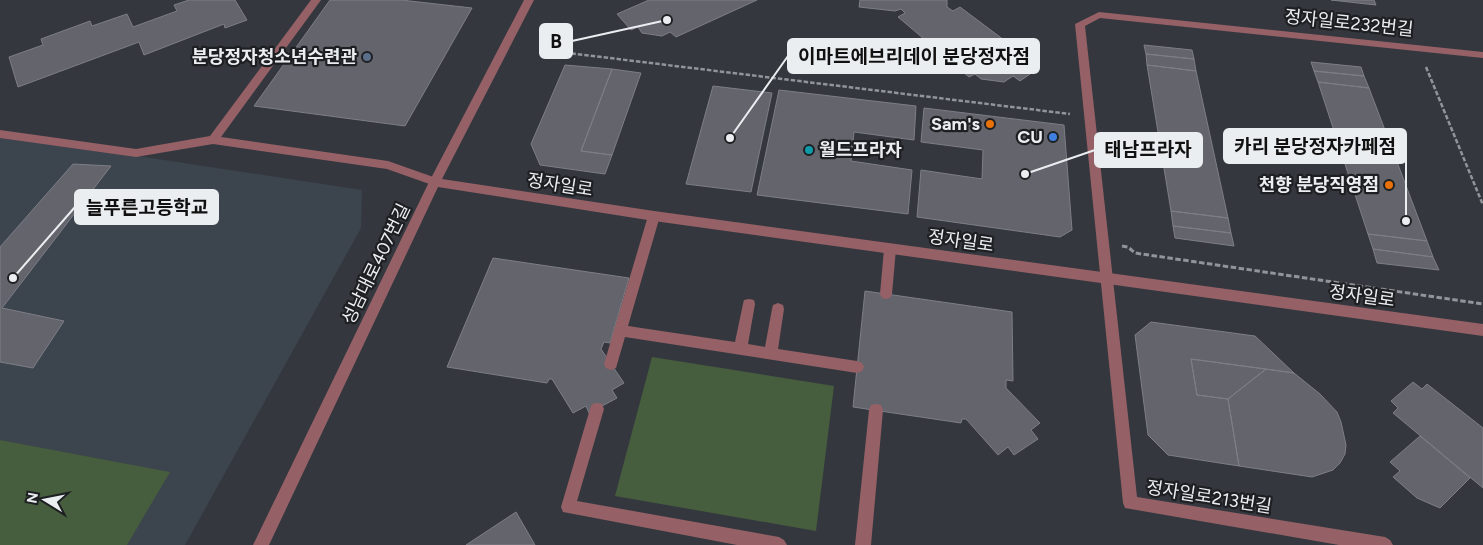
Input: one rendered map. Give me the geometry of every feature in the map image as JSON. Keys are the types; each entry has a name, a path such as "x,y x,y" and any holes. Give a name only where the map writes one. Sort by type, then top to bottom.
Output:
{"street":[{"path":"213,140 316,0"},
{"name":"성남대로407번길","path":"261,545 435,182 528,0"},
{"name":"정자일로232번길","path":"1108,279 1080,24 1099,15 1483,55"},
{"name":"정자일로","path":"0,134 136,153 213,140 388,165 435,182 654,216 1483,330"},
{"path":"611,364 654,216"},
{"path":"886,294 890,249"},
{"name":"정자일로213번길","path":"1108,279 1130,503 1385,545"},
{"path":"740,349 749,304"},
{"path":"770,354 778,309"},
{"path":"621,331 857,367"},
{"path":"597,408 568,507 779,545"},
{"path":"864,545 876,410"}],"path":[{"path":"1419,48 1483,206"},
{"path":"552,51 1090,116"},
{"path":"1104,244 1128,247 1135,253 1483,304"}],"shaded area":[{"path":"0,135 362,190 361,228 185,545 0,545"}],"green space":[{"path":"652,357 834,386 816,531 615,496"},
{"path":"0,440 170,472 127,545 0,545"}],"building":[{"path":"189,0 235,0 247,20 225,28 224,24 144,55 139,42 18,87 9,57 43,45 41,39 90,21 92,26 127,14 133,27 177,11 174,5"},
{"name":"분당정자청소년수련관","path":"330,0 401,0 472,8 405,126 254,106"},
{"path":"649,0 757,0 676,37 670,32 662,36 642,33 638,27 631,30 617,14"},
{"path":"860,0 947,0 947,7 953,11 960,7 1040,67 1020,81 1013,76 1004,82 981,79 975,74 969,77 898,17 905,13 901,9 895,11 859,7"},
{"path":"1331,0 1374,0 1376,5"},
{"path":"1144,45 1192,50 1194,59 1146,54"},
{"path":"1146,54 1194,59 1196,71 1147,65"},
{"path":"1311,62 1361,67 1364,76 1314,71"},
{"path":"565,65 612,69 581,151 612,155 605,174 540,165 531,144"},
{"path":"1147,65 1196,71 1228,218 1171,211"},
{"path":"612,69 641,73 612,155 581,151"},
{"path":"1314,71 1364,76 1369,88 1318,82"},
{"path":"1318,82 1369,88 1427,241 1368,234"},
{"path":"713,86 772,93 751,192 686,184"},
{"name":"월드프라자","path":"779,90 916,106 914,140 854,132 851,161 912,170 908,214 757,195"},
{"path":"924,108 1064,125 1072,230 1060,237 917,217 921,170 982,179 983,150 921,142"},
{"path":"73,164 111,166 2,308 64,321 33,368 0,362 0,247"},
{"path":"1171,211 1228,218 1231,233 1173,226"},
{"path":"1173,226 1231,233 1234,246 1175,238"},
{"path":"1368,234 1427,241 1433,257 1373,249"},
{"path":"1373,249 1433,257 1439,270 1377,263"},
{"path":"493,258 629,278 610,343 604,342 601,349 624,383 612,390 617,398 589,413 586,406 573,413 552,379 549,379 547,383 447,367"},
{"path":"865,291 1012,312 1013,381 1006,380 1006,388 1040,423 1031,430 1038,439 1014,455 1008,447 998,455 966,419 962,419 961,423 853,407"},
{"path":"1151,322 1255,336 1294,373 1191,359 1197,395 1228,399 1239,466 1168,455 1148,435 1135,335"},
{"path":"1191,359 1266,369 1228,399 1197,395"},
{"path":"1266,369 1294,373 1320,394 1337,412 1346,445 1345,454 1333,470 1312,477 1239,466 1228,399"},
{"path":"1413,382 1422,389 1427,384 1483,428 1483,488 1393,413 1398,408 1391,401"},
{"path":"1420,436 1470,478 1440,508 1417,498 1393,477 1400,471 1390,462"},
{"path":"516,512 535,545 466,545"}],"place":[{"name":"B","path":"667,20"},
{"name":"분당정자청소년수련관","path":"367,57"},
{"name":"Sam's","path":"990,124"},
{"name":"CU","path":"1053,137"},
{"name":"이마트에브리데이 분당정자점","path":"730,138"},
{"name":"월드프라자","path":"809,150"},
{"name":"태남프라자","path":"1025,174"},
{"name":"천향 분당직영점","path":"1389,185"},
{"name":"카리 분당정자카페점","path":"1406,221"},
{"name":"늘푸른고등학교","path":"13,278"}]}
